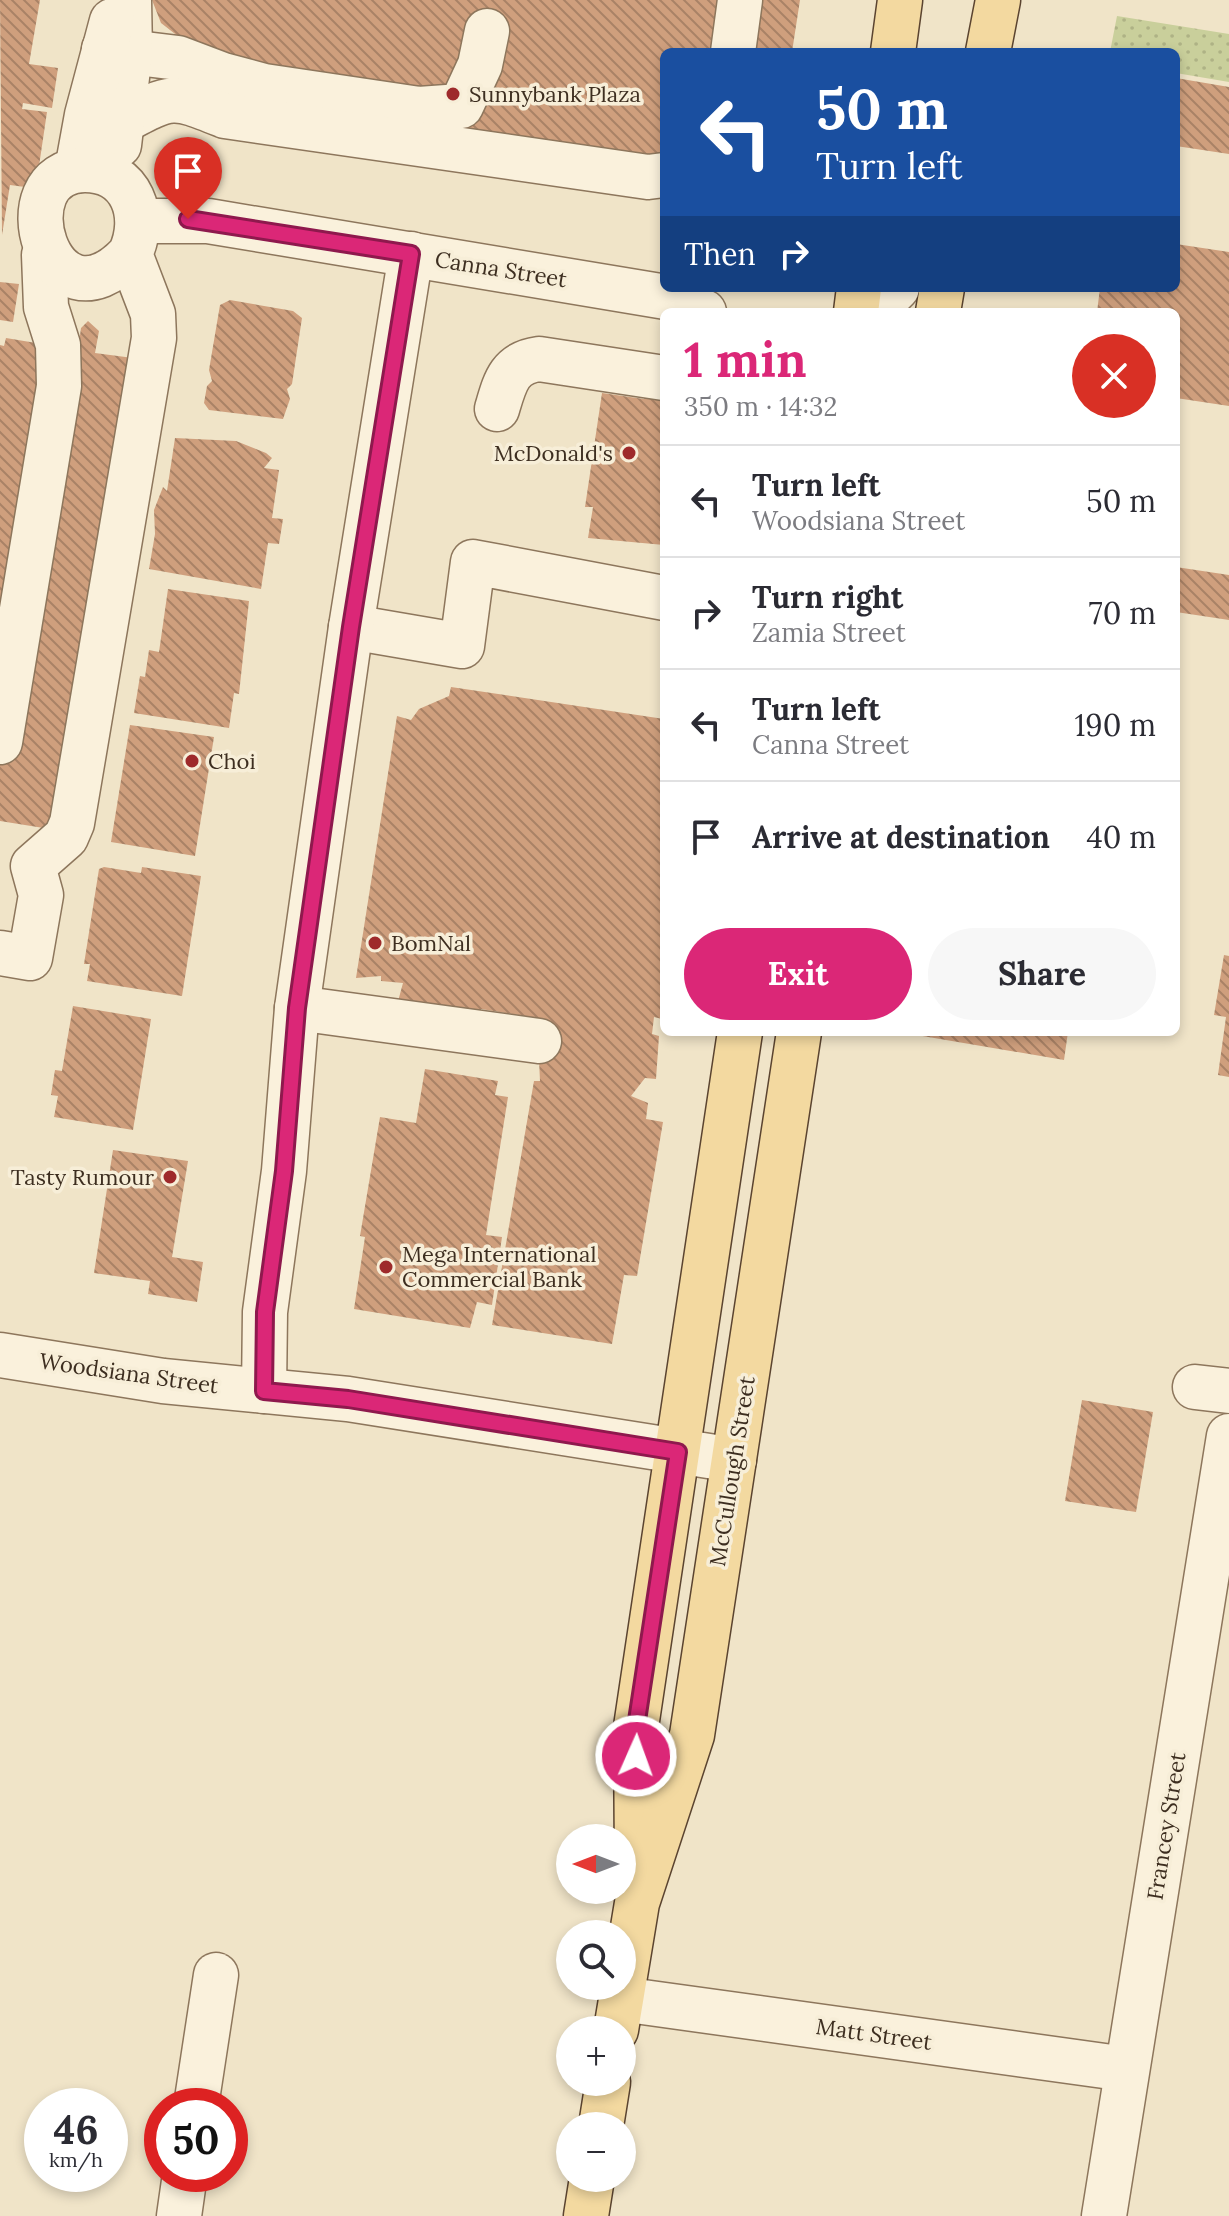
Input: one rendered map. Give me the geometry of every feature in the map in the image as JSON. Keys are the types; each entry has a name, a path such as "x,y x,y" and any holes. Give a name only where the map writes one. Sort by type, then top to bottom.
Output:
{"main road":[{"path":"894,48 900,0"},
{"path":"989,48 998,0"},
{"name":"McCullough Street","path":"637,1903 636,1727 739,1036"},
{"name":"McCullough Street","path":"618,2015 637,1903 692,1735 798,1036"},
{"path":"586,2216 590,2192"}],"street":[{"path":"95,173 123,121 117,51 117,0"},
{"path":"95,173 129,0"},
{"path":"734,48 740,0"},
{"path":"123,121 160,101 224,96 264,86 419,109 461,106 480,65 487,31"},
{"path":"117,51 178,58 224,96 648,177 660,176"},
{"path":"0,953 30,958 41,895 33,866 66,837 72,823 154,338 153,314 135,238 132,195 95,173 50,184 40,196 33,226 36,242 44,255 66,273 94,276 108,272 135,238"},
{"name":"Canna Street","path":"135,238 188,219 692,299"},
{"path":"264,1391 265,1312 284,1171 297,1008 351,627 411,254"},
{"path":"0,742 59,386 58,345 46,307 44,255"},
{"path":"877,308 893,292"},
{"path":"497,409 507,374 522,361 539,359 660,377"},
{"path":"351,627 462,646 473,562 660,597"},
{"path":"297,1008 539,1041"},
{"name":"Woodsiana Street","path":"0,1355 163,1381 348,1399 734,1460"},
{"name":"Francey Street","path":"1104,2216 1229,1436"},
{"path":"199,2088 216,1975"},
{"name":"Matt Street","path":"618,2015 1126,2069"},
{"path":"179,2216 182,2192"}],"green space":[{"path":"1117,16 1229,34 1229,82 1180,74 1180,48 1111,48"}],"building":[{"path":"0,0 40,0 29,64 58,68 52,108 23,103 22,109 47,112 39,166 25,187 10,185 2,235"},
{"name":"Sunnybank Plaza","path":"152,0 800,0 793,48 660,48 660,194 237,129 249,59 220,57 179,37 161,23"},
{"path":"1180,79 1229,87 1229,154 1180,147"},
{"path":"1180,245 1229,252 1229,406 1180,399 1180,308 1098,308 1100,292 1180,292"},
{"path":"0,282 19,284 13,322 0,320"},
{"path":"230,300 293,311 302,318 292,384 287,389 290,399 283,419 209,410 204,403 207,386 212,381 209,370 220,305"},
{"path":"88,321 99,331 95,353 133,358 56,830 0,821 0,345 4,346 6,338 78,350 81,328"},
{"name":"McDonald's","path":"660,365 660,545 588,538 593,507 585,507 602,393 644,399 647,380"},
{"path":"175,438 236,441 266,453 272,458 264,468 279,470 272,518 283,519 279,544 268,543 261,589 149,569 155,534 154,510 163,487 167,491"},
{"path":"1180,568 1229,575 1229,620 1180,613"},
{"path":"168,589 249,601 239,694 234,693 229,728 134,713 140,676 145,677 149,650 159,652"},
{"path":"451,687 660,718 660,1018 654,1017 652,1034 659,1036 656,1079 645,1078 631,1096 648,1103 646,1119 663,1122 637,1276 624,1275 612,1344 492,1325 534,1081 540,1081 537,1018 481,1009 480,1017 397,1005 403,983 381,981 381,976 356,978 397,716 411,720 419,709 449,696"},
{"path":"130,725 214,737 195,856 111,842"},
{"path":"104,867 141,873 142,867 201,876 182,996 87,981 90,964 84,964 99,869"},
{"path":"1224,955 1229,956 1229,1077 1218,1075 1226,1017 1214,1015"},
{"path":"73,1006 151,1019 133,1130 54,1117 58,1096 51,1095 55,1070 62,1071"},
{"path":"923,1036 1067,1036 1064,1060"},
{"path":"425,1069 498,1081 495,1095 508,1097 486,1235 502,1237 492,1305 477,1302 470,1328 354,1309 365,1237 360,1236 380,1117 416,1123"},
{"path":"113,1150 188,1161 172,1257 203,1262 197,1302 148,1294 150,1281 94,1273"},
{"path":"1082,1400 1153,1412 1136,1512 1065,1501"}],"place":[{"name":"Sunnybank Plaza","path":"453,94"},
{"name":"McDonald's","path":"629,453"},
{"name":"Choi","path":"192,761"},
{"name":"BomNal","path":"375,943"},
{"name":"Tasty Rumour","path":"170,1177"},
{"name":"Mega International Commercial Bank","path":"386,1267"}],"route":[{"path":"188,219 411,254 351,627 297,1008 284,1171 265,1312 264,1391 348,1399 678,1452 636,1727 636,1756"}]}
